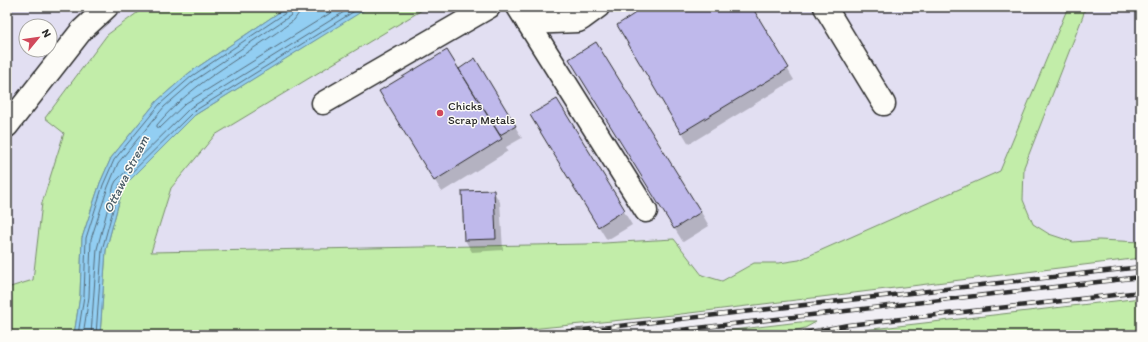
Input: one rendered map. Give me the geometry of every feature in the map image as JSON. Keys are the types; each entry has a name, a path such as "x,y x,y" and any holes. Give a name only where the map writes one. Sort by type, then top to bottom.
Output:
{"street":[{"path":"7,126 82,30 106,7"},
{"path":"323,103 489,7"},
{"path":"523,15 578,21 598,7"},
{"path":"825,7 884,104"},
{"path":"523,15 646,211"}],"shaded area":[{"path":"7,7 145,7 107,35 45,118 64,133 42,203 33,280 7,288"},
{"path":"427,7 1068,7 1000,171 799,260 779,263 754,263 722,281 702,275 674,239 586,244 151,252 171,188 215,135"},
{"path":"1085,7 1141,7 1141,242 1099,240 1073,242 1049,234 1033,224 1023,200 1024,167 1083,16"}],"green space":[{"path":"145,7 287,7 189,73 157,101 111,158 100,183 82,238 80,296 74,335 7,335 7,288 33,280 42,203 64,133 45,118 107,35"},
{"path":"368,7 427,7 215,135 171,188 151,252 586,244 674,239 702,275 722,281 754,263 779,263 799,260 1000,171 1068,7 1085,7 1083,16 1024,167 1023,200 1033,224 1049,234 1073,242 1099,240 1141,242 1141,258 673,315 469,335 100,335 106,250 123,187 195,115"},
{"path":"1141,298 1141,335 820,335"},
{"path":"800,322 816,322 805,328 779,335 691,335"}],"water":[{"name":"Ottawa Stream","path":"287,7 369,7 195,115 123,187 106,250 100,335 74,335 80,296 82,238 100,183 111,158 157,101 189,73"}],"building":[{"path":"630,7 752,7 789,68 681,133 617,25 634,14"},
{"path":"596,42 701,212 674,229 569,59"},
{"name":"Chicks Scrap Metals","path":"447,50 502,139 434,181 379,91"},
{"path":"475,58 516,126 500,135 459,69"},
{"path":"557,99 625,210 598,227 530,115"},
{"path":"494,190 496,239 464,240 462,191"}],"railway":[{"path":"539,335 1141,267"},
{"path":"637,335 1141,277"},
{"path":"794,335 848,325 1141,292"}],"place":[{"name":"Chicks Scrap Metals","path":"440,113"}]}
